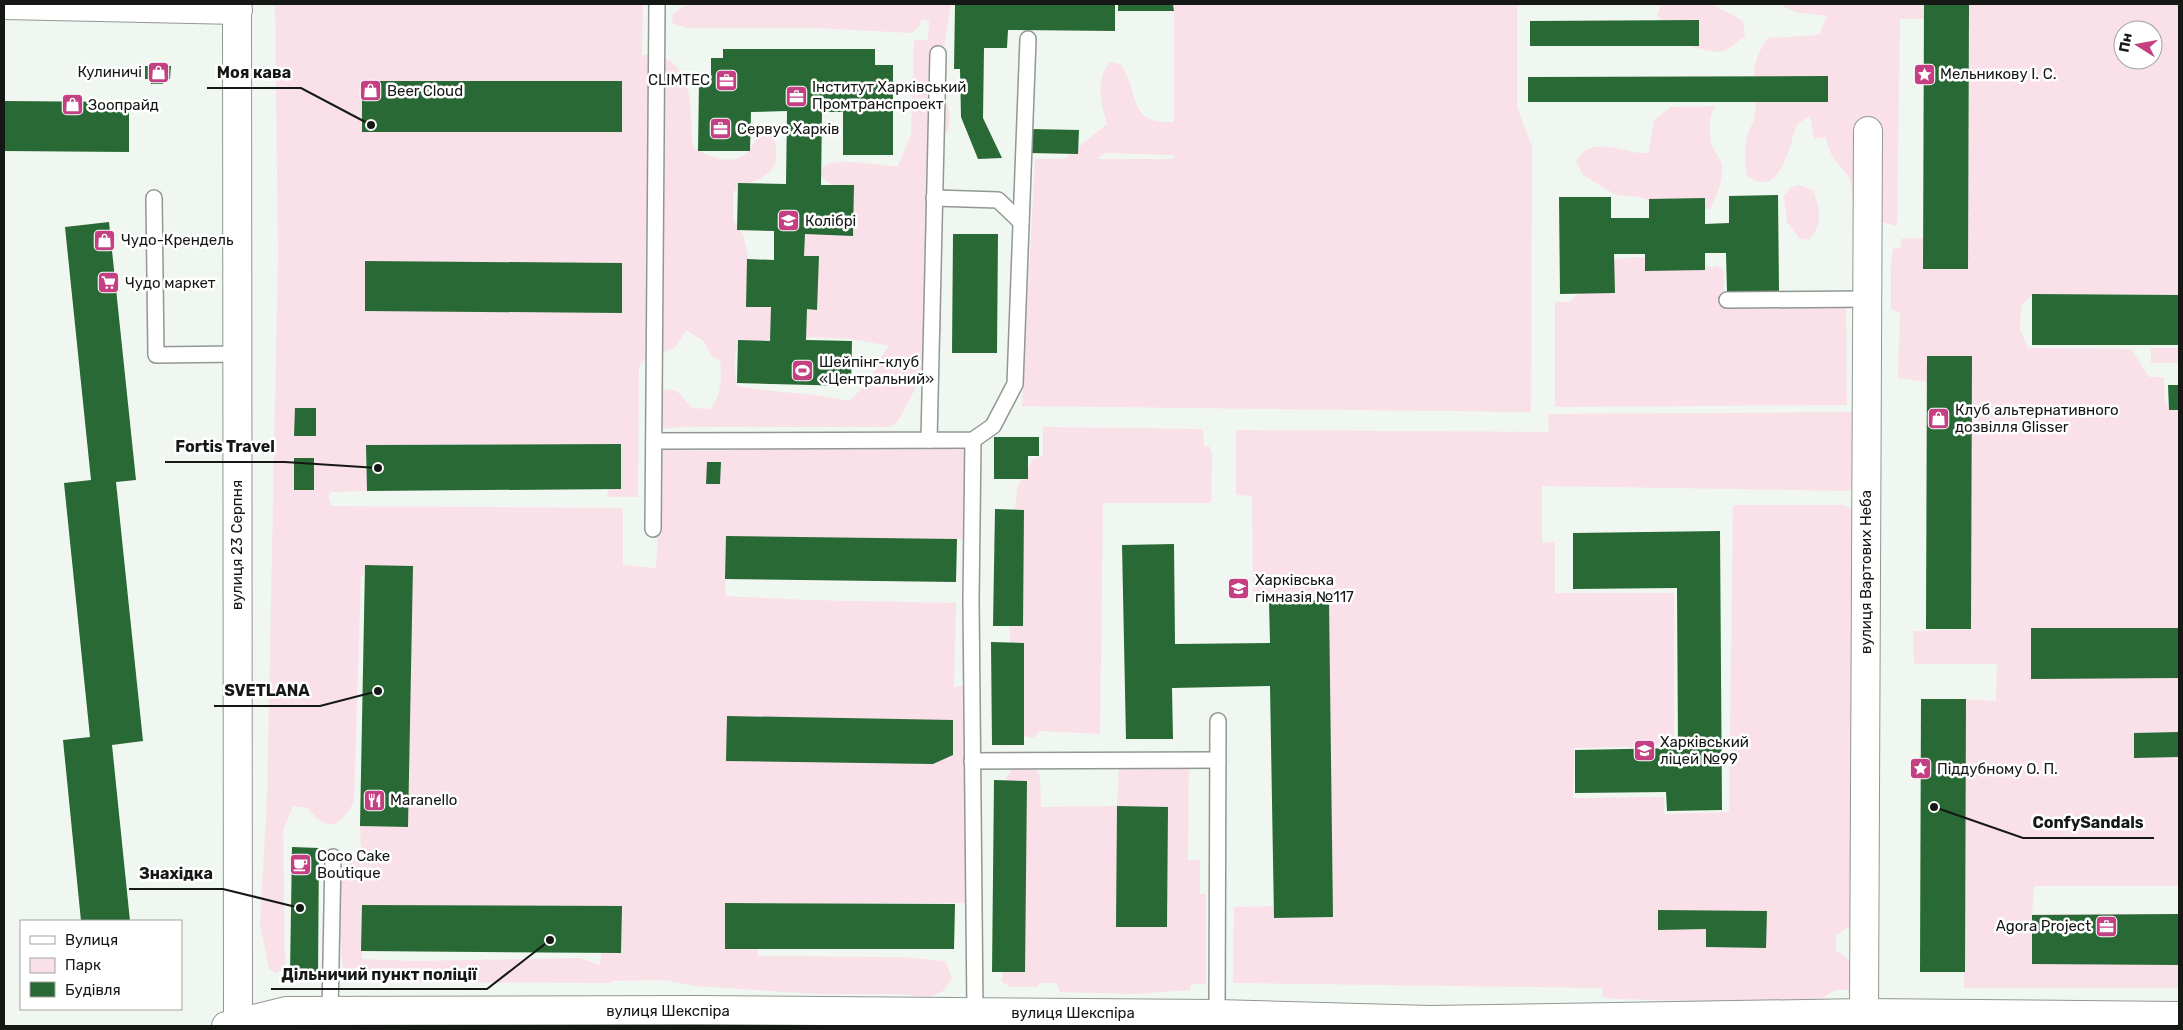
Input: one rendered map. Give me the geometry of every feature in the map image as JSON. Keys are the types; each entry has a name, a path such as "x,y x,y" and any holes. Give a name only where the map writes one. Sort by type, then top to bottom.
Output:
{"street":[{"path":"4,6 238,7"},
{"name":"вулиця 23 Серпня","path":"234,1026 238,7"},
{"name":"вулиця Вартових Неба","path":"1864,1013 1868,131"},
{"name":"вулиця Шекспіра","path":"234,1026 286,1011 1217,1014 1326,1022 1431,1023 1864,1013 2179,1016"}],"lane":[{"path":"653,529 657,4"},
{"path":"654,441 973,440 993,426 1015,384 1028,39"},
{"path":"929,440 938,54"},
{"path":"154,198 156,355 237,354"},
{"path":"934,198 998,200 1021,222"},
{"path":"1727,300 1867,299"},
{"path":"973,440 972,761 975,1012"},
{"path":"1217,1014 1218,721"},
{"path":"972,761 1218,760"},
{"path":"330,1012 333,857"}],"green space":[{"path":"275,4 643,4 642,56 649,54 661,57 673,63 681,71 689,95 693,146 711,156 732,160 744,155 761,133 773,132 776,147 774,166 763,177 733,192 733,220 743,235 752,274 777,305 777,347 738,340 734,365 737,386 849,401 870,381 879,360 889,346 852,339 806,337 807,309 817,309 819,257 804,256 805,234 853,235 854,186 833,185 820,176 822,168 840,162 898,166 911,135 914,40 928,40 929,20 921,20 920,25 912,33 815,28 687,28 672,23 673,14 684,6 716,4 951,4 943,54 946,101 950,113 949,128 941,139 940,236 942,332 925,348 919,382 898,421 890,427 678,427 665,429 659,415 663,389 677,391 692,408 710,409 719,392 721,379 720,360 711,356 704,341 686,330 676,347 643,361 639,367 638,497 607,497 608,489 621,489 620,444 366,445 367,491 331,492 328,496 331,506 623,508 623,565 656,568 662,448 698,451 969,444 967,539 726,537 725,596 807,600 956,603 954,687 967,685 967,903 725,904 725,949 757,949 758,956 900,957 945,961 952,978 943,991 929,997 899,994 816,994 696,986 664,980 611,981 611,983 382,982 367,978 362,970 352,973 345,971 342,964 339,874 345,864 361,852 360,826 405,827 408,823 412,566 365,565 364,575 361,575 354,802 338,822 332,824 321,821 308,808 293,806 283,830 285,963 281,971 276,973 269,969 260,924 267,799 278,255","holes":["362,905 621,906 621,952 601,952 600,965 580,958 413,961 362,959"]},
{"path":"1174,4 1517,4 1517,107 1532,147 1531,412 1022,406 1035,159 1064,159 1107,124 1101,100 1101,84 1102,76 1110,62 1120,64 1141,112 1148,118 1174,122","holes":["1105,153 1174,155 1174,159 1097,159"]},
{"path":"1662,4 1712,4 1743,21 1745,36 1726,50 1718,52 1694,48 1674,36 1657,15"},
{"path":"1779,4 1924,4 1924,19 1900,19 1897,226 1861,217 1853,198 1850,178 1832,156 1825,137 1814,139 1810,116 1797,124 1787,156 1776,176 1768,181 1759,182 1747,176 1746,144 1754,119 1754,78 1761,50 1768,38 1819,35 1827,16 1795,12"},
{"path":"1969,4 2179,4 2179,295 2032,294 2021,306 2020,330 2028,348 2131,349 2149,377 2164,377 2165,402 2170,410 2179,410 2179,886 2034,886 2032,914 2179,914 2179,988 1964,988 1962,699 1996,701 1997,664 1914,664 1913,631 1971,629 1972,356 1928,356 1927,382 1898,378 1900,313 1891,309 1891,266 1893,249 1901,247 1901,239 1923,238 1923,269 1968,269"},
{"path":"1715,106 1711,119 1710,139 1721,161 1722,173 1719,189 1710,209 1658,204 1640,197 1616,195 1583,175 1576,162 1582,153 1590,148 1599,146 1649,153 1654,120 1671,107"},
{"path":"1798,185 1814,190 1819,211 1817,227 1809,240 1800,239 1787,222 1784,195 1792,187"},
{"path":"1638,257 1712,267 1717,265 1724,271 1724,298 1846,300 1847,405 1555,407 1555,302 1570,302 1602,268 1615,259"},
{"path":"2151,348 2179,348 2179,363 2151,363"},
{"name":"Харківський ліцей №99","path":"1854,412 1854,485 1850,491 1542,486 1542,543 1555,541 1555,593 1674,593 1674,746 1574,748 1573,798 1664,797 1664,814 1729,812 1733,505 1845,505 1854,512 1851,925 1836,935 1836,951 1847,958 1849,962 1851,972 1850,990 1835,990 1823,998 1785,1003 1616,999 1602,997 1603,988 1233,983 1234,907 1274,906 1275,918 1333,917 1329,600 1253,600 1252,496 1236,495 1236,430 1549,432 1548,414"},
{"path":"1043,427 1203,429 1204,446 1209,446 1212,454 1211,503 1103,503 1100,734 1040,731 1033,738 1023,736 1014,704 1007,588 1017,488 1033,459 1043,456"},
{"path":"1014,766 1036,767 1040,777 1041,807 1117,806 1119,766 1189,767 1188,860 1200,860 1200,894 1206,894 1206,984 1191,984 1190,990 1135,994 1060,992 1057,983 1040,983 1037,987 1010,987 1001,981 1006,960 1005,780"},
{"path":"484,1019 606,1019 605,1026 474,1026"},
{"path":"674,1019 1121,1026 672,1026"}],"building":[{"path":"955,4 1115,4 1115,31 1008,30 1007,48 984,48 983,118 1002,158 978,159 961,117 960,69 954,69"},
{"path":"1118,4 1173,4 1174,11 1118,11"},
{"path":"1924,4 1969,4 1968,269 1923,269"},
{"path":"1699,20 1699,46 1530,46 1530,21"},
{"path":"723,49 875,49 875,65 893,65 893,155 843,155 843,112 822,112 821,185 854,185 853,236 805,234 804,256 819,256 817,310 807,309 806,340 852,341 851,386 737,383 738,340 770,341 771,307 746,307 747,259 774,260 774,231 737,230 738,183 786,184 787,111 751,112 750,151 698,151 699,81 711,81 711,58 723,58"},
{"name":"Кулиничі","path":"145,66 171,66 170,79 164,79 163,84 151,84 151,79 145,79"},
{"path":"1828,76 1828,102 1528,102 1528,77"},
{"path":"362,81 622,81 622,132 362,132"},
{"path":"4,101 129,102 129,152 4,151"},
{"path":"1030,129 1079,130 1078,154 1030,153"},
{"path":"1778,195 1779,292 1727,292 1726,253 1705,253 1705,270 1645,271 1645,254 1614,254 1615,293 1560,294 1559,197 1611,197 1611,218 1649,218 1649,199 1705,198 1705,224 1729,223 1729,196"},
{"path":"109,222 136,480 116,482 143,741 112,745 130,920 81,920 63,740 90,737 64,483 91,480 65,227"},
{"path":"953,234 998,234 997,353 952,353"},
{"path":"365,261 622,263 622,313 365,311"},
{"path":"2032,294 2179,295 2179,345 2032,345"},
{"path":"1927,356 1972,356 1971,629 1926,629"},
{"path":"2168,385 2179,385 2179,410 2169,410"},
{"path":"295,408 316,408 316,436 294,436"},
{"path":"994,437 1039,437 1039,456 1028,456 1028,479 994,479"},
{"path":"621,444 621,489 367,491 366,445"},
{"path":"294,458 314,458 314,490 294,490"},
{"path":"707,462 721,462 720,484 706,484"},
{"path":"995,509 1024,510 1023,626 993,626"},
{"path":"1720,531 1722,810 1667,811 1666,792 1575,793 1575,750 1678,748 1677,588 1573,589 1573,533"},
{"path":"726,536 957,539 956,582 725,579"},
{"path":"1174,544 1175,644 1270,643 1269,601 1329,600 1333,917 1274,918 1270,686 1172,688 1173,739 1126,739 1122,545"},
{"path":"365,565 413,566 408,827 360,826"},
{"path":"2031,628 2179,628 2179,678 2031,679"},
{"path":"991,642 1024,643 1024,745 992,745"},
{"path":"1921,699 1966,699 1965,972 1920,972"},
{"path":"727,716 953,720 953,755 933,764 726,761"},
{"path":"2179,732 2179,757 2134,758 2134,733"},
{"path":"994,780 1027,781 1025,972 992,972"},
{"path":"1117,806 1168,807 1167,927 1116,927"},
{"path":"292,847 319,848 318,974 290,973"},
{"path":"725,903 955,904 954,949 725,949"},
{"path":"362,905 622,906 621,953 361,951"},
{"path":"1658,910 1767,911 1766,948 1706,947 1706,929 1658,930"},
{"path":"2179,914 2179,965 2032,964 2032,915"}],"place":[{"name":"Кулиничі","path":"158,72"},
{"name":"Мельникову І. С.","path":"1924,74"},
{"name":"CLIMTEC","path":"726,80"},
{"name":"Beer Cloud","path":"371,91"},
{"name":"Інститут Харківський Промтранспроект","path":"796,96"},
{"name":"Зоопрайд","path":"72,105"},
{"name":"Моя кава","path":"371,125"},
{"name":"Сервус Харків","path":"721,129"},
{"name":"Колібрі","path":"789,221"},
{"name":"Чудо-Крендель","path":"105,240"},
{"name":"Чудо маркет","path":"109,283"},
{"name":"Шейпінг-клуб «Центральний»","path":"803,371"},
{"name":"Клуб альтернативного дозвілля Glisser","path":"1939,419"},
{"name":"Fortis Travel","path":"378,468"},
{"name":"Харківська гімназія №117","path":"1239,589"},
{"name":"SVETLANA","path":"378,691"},
{"name":"Харківський ліцей №99","path":"1644,751"},
{"name":"Піддубному О. П.","path":"1921,769"},
{"name":"Maranello","path":"374,800"},
{"name":"ConfySandals","path":"1934,807"},
{"name":"Coco Cake Boutique","path":"301,865"},
{"name":"Знахідка","path":"300,908"},
{"name":"Agora Project","path":"2107,926"},
{"name":"Дільничий пункт поліції","path":"550,940"}]}
